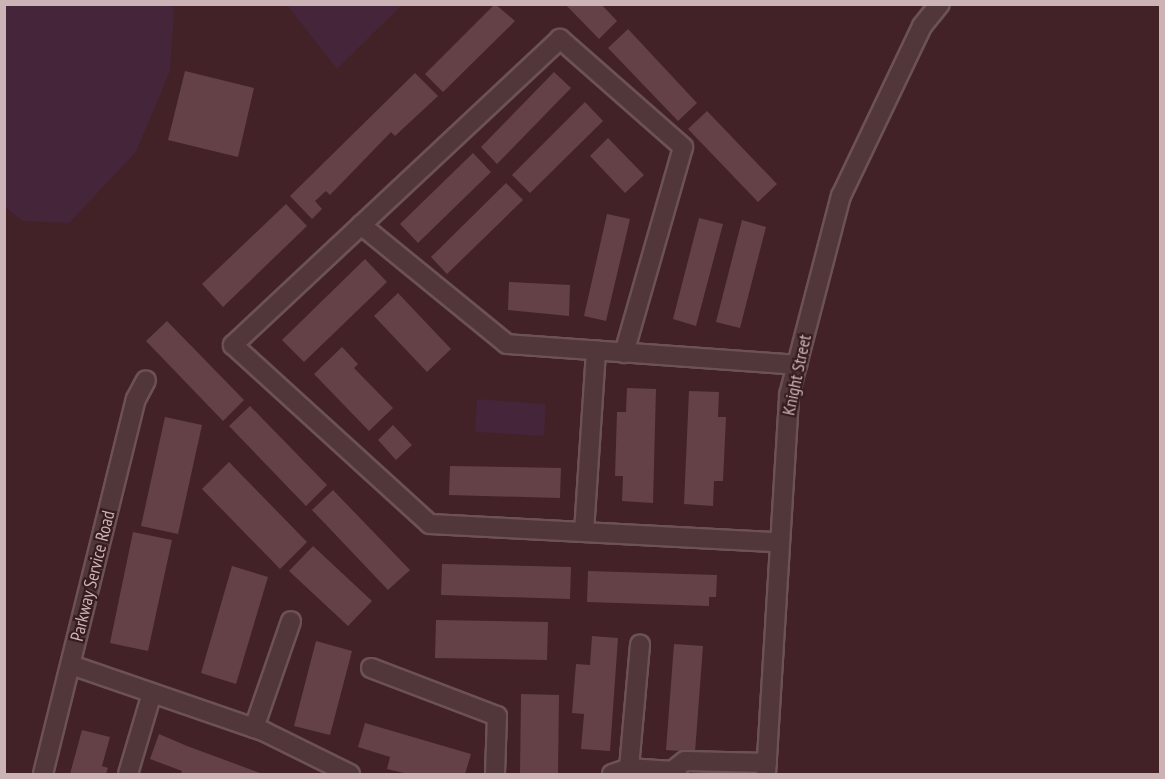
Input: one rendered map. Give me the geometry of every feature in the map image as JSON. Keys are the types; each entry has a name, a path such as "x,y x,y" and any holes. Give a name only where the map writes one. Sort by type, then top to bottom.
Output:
{"street":[{"name":"Knight Street","path":"767,769 778,542 789,395 841,196 922,26 940,4"},
{"path":"624,352 683,147 560,39 233,345 429,524 778,542"},
{"path":"361,225 507,344 797,365"},
{"path":"584,532 596,350"},
{"name":"Parkway Service Road","path":"43,774 136,399 146,380"},
{"path":"254,728 291,621"},
{"path":"640,645 620,771 674,773 685,762 767,769"},
{"path":"71,665 254,728 350,774"},
{"path":"371,668 497,716 495,774"},
{"path":"128,774 152,693"}],"shaded area":[{"path":"5,4 172,4 174,13 170,71 136,152 69,223 22,221 5,207"},
{"path":"287,5 402,5 337,69"},
{"path":"477,399 546,404 544,436 475,432"}],"building":[{"path":"495,4 515,21 443,92 425,74"},
{"path":"565,4 601,4 617,21 599,39"},
{"path":"628,29 697,103 678,121 608,48"},
{"path":"185,71 254,88 238,157 168,140"},
{"path":"554,72 571,88 497,164 481,147"},
{"path":"415,73 438,96 395,136 391,132 330,195 326,191 315,201 322,209 312,219 290,196"},
{"path":"585,102 603,121 530,193 512,175"},
{"path":"707,111 777,184 758,202 688,129"},
{"path":"608,138 644,175 625,193 590,156"},
{"path":"473,153 491,172 418,243 400,224"},
{"path":"506,183 523,200 447,274 431,257"},
{"path":"286,204 307,226 223,307 202,284"},
{"path":"607,214 630,219 606,321 584,316"},
{"path":"699,218 723,224 696,326 673,319"},
{"path":"742,220 766,227 740,328 716,322"},
{"path":"365,259 387,282 304,362 282,340"},
{"path":"509,282 570,285 569,316 508,310"},
{"path":"398,293 451,349 427,372 374,316"},
{"path":"167,321 244,400 223,421 146,341"},
{"path":"342,347 358,364 354,368 393,408 369,431 314,374"},
{"path":"627,388 656,389 653,503 622,501 623,476 615,476 617,412 626,412"},
{"path":"689,391 719,392 718,417 726,417 723,481 714,481 713,506 684,504"},
{"path":"250,406 327,485 306,506 229,426"},
{"path":"165,417 202,425 178,534 141,526"},
{"path":"393,425 412,445 396,460 378,440"},
{"path":"229,462 307,542 280,569 202,489"},
{"path":"450,466 561,468 560,498 449,495"},
{"path":"333,490 410,570 388,590 312,510"},
{"path":"133,532 172,540 148,651 110,643"},
{"path":"313,546 372,601 348,626 289,571"},
{"path":"442,564 571,567 570,599 441,595"},
{"path":"232,566 268,577 236,684 201,673"},
{"path":"588,571 717,575 716,597 709,597 709,606 587,602"},
{"path":"436,620 548,622 547,660 435,658"},
{"path":"592,636 618,638 610,751 581,749 584,714 572,713 576,664 590,665"},
{"path":"316,641 352,651 330,735 294,726"},
{"path":"674,644 703,646 695,752 666,750"},
{"path":"521,694 559,695 558,774 520,774"},
{"path":"365,723 471,754 465,774 408,774 387,769 390,757 358,747"},
{"path":"82,730 110,737 102,766 108,768 106,774 70,774"},
{"path":"159,734 263,774 181,774 182,771 150,759"}]}
